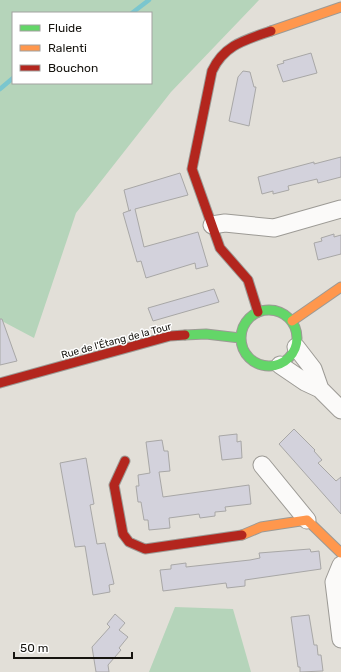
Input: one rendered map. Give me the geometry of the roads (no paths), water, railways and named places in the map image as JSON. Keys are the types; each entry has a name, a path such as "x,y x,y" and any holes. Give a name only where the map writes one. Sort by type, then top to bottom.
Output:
{"street":[{"path":"258,312 248,280 220,248 192,169 212,71 218,58 237,44 341,7"},
{"path":"212,225 225,223 274,228 341,209"},
{"path":"292,321 341,287"},
{"path":"267,310 276,311 285,315 292,321 296,329 296,347 290,358 280,365 270,367 261,366 253,362 244,351 240,338 245,322 258,312 267,310"},
{"name":"Rue de l'Étang de la Tour","path":"0,383 170,336 206,334 240,338"},
{"path":"296,347 313,369 320,389"},
{"path":"280,365 305,382 320,389 341,410"},
{"path":"124,462 114,484 123,534 129,542 145,549 239,536 261,527 307,520"},
{"path":"262,465 307,520 341,553"},
{"path":"341,565 334,582 341,640"}],"waterway":[{"path":"133,12 149,0"},
{"path":"0,89 12,79"}]}
